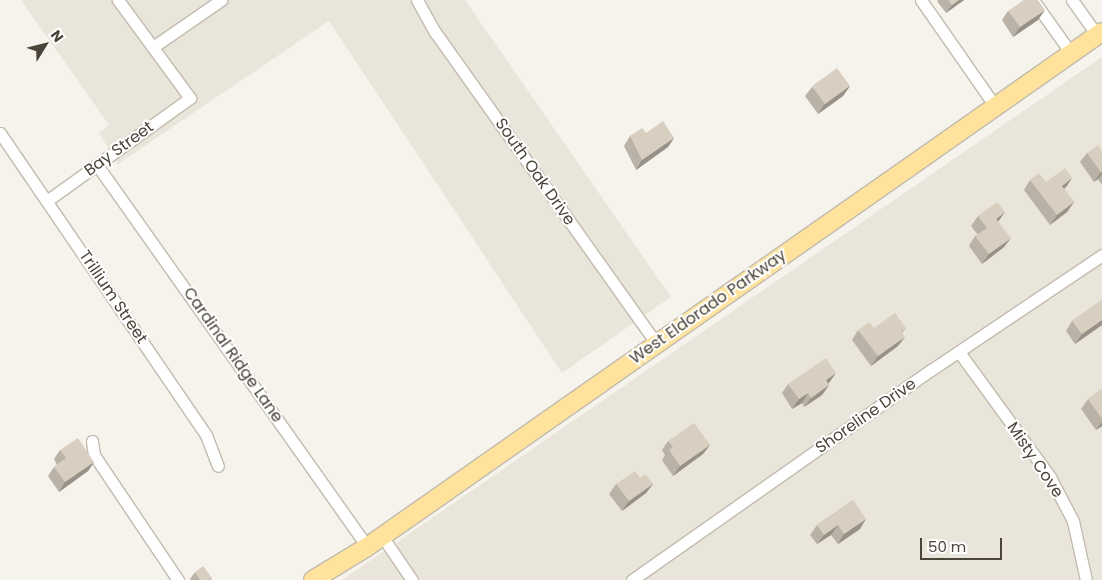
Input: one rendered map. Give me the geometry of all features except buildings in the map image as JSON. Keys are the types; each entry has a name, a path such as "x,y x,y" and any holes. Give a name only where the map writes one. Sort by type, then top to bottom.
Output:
{"main road":[{"name":"West Eldorado Parkway","path":"313,580 368,547 656,343 1099,34"}],"street":[{"path":"118,0 153,47 221,0"},
{"name":"South Oak Drive","path":"417,0 435,32 656,343"},
{"path":"921,0 996,106"},
{"path":"1033,0 1071,54"},
{"path":"1072,0 1099,34"},
{"name":"Bay Street","path":"48,200 190,98 153,47"},
{"name":"Trillium Street","path":"0,133 4,147 48,200 206,435 218,466"},
{"name":"Cardinal Ridge Lane","path":"97,165 368,547"},
{"name":"Shoreline Drive","path":"632,580 959,352 1102,255"},
{"name":"Misty Cove","path":"959,352 1050,477 1073,521 1086,580"},
{"path":"92,441 94,455 178,580"},
{"path":"382,536 412,580"}],"shaded area":[{"path":"21,0 465,0 671,297 562,373 329,21 118,164 99,133 109,125"},
{"path":"1102,57 1102,580 342,580"}]}
